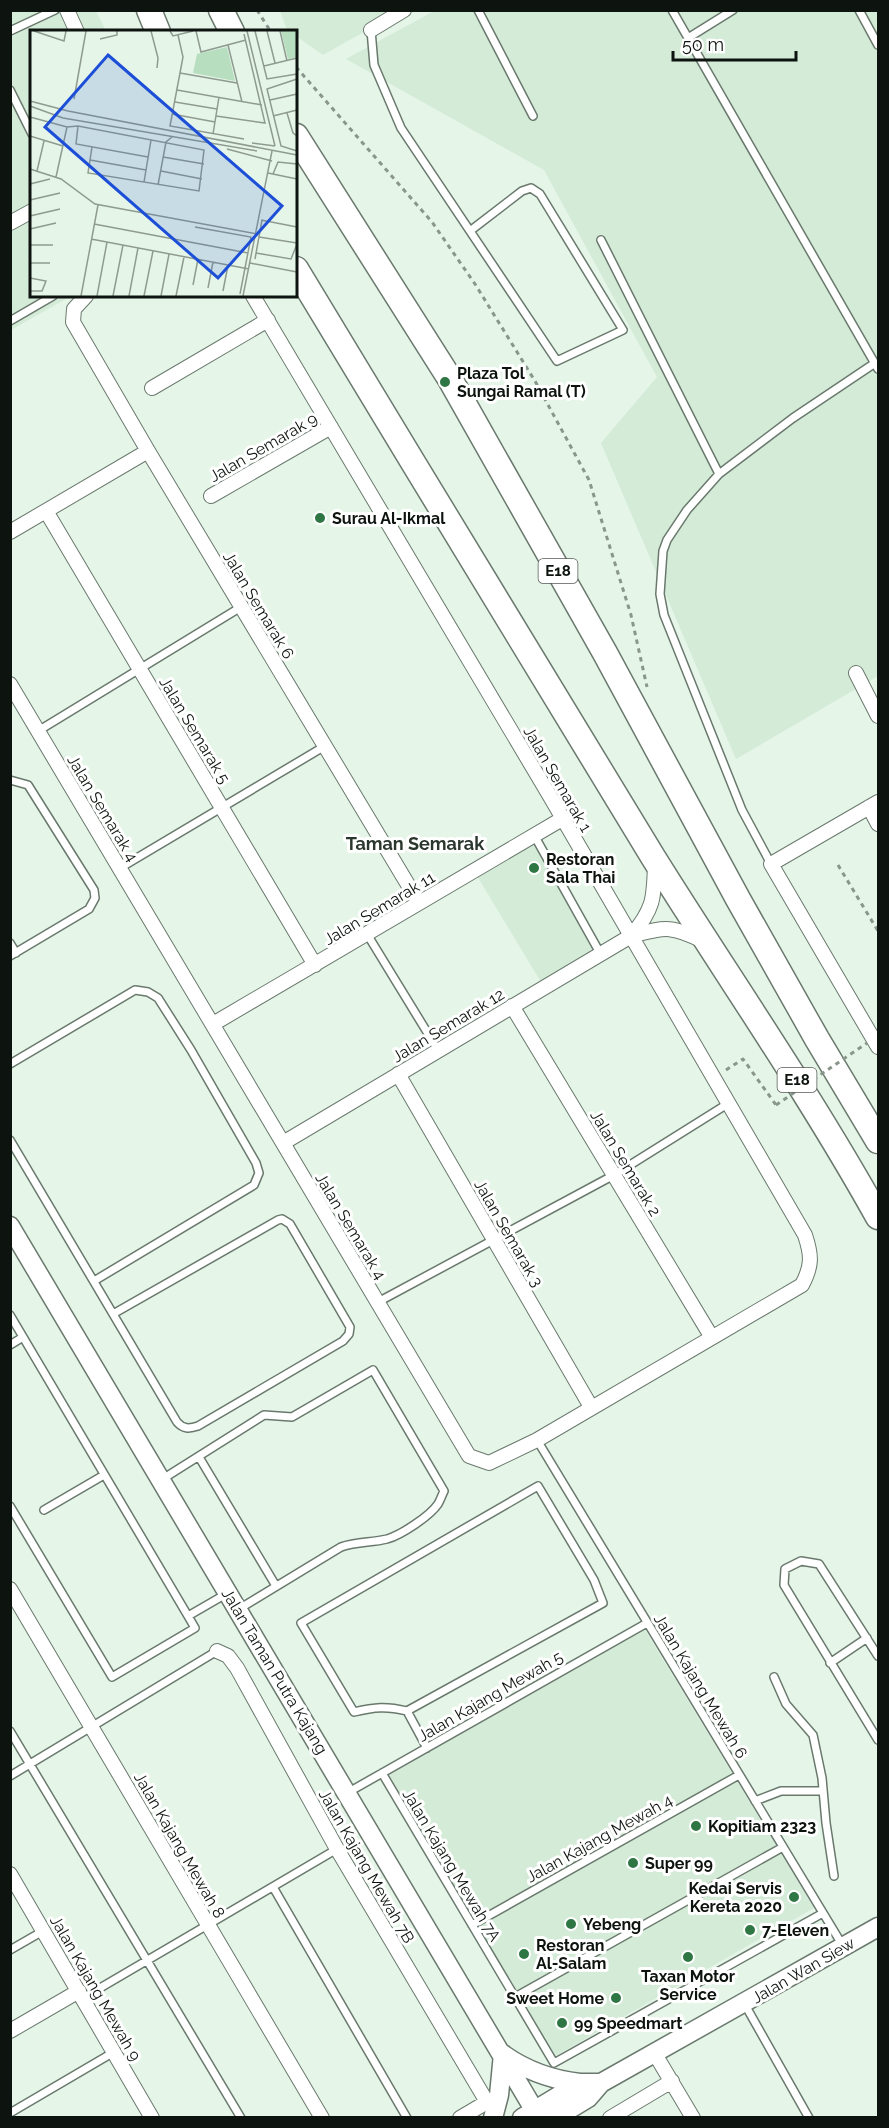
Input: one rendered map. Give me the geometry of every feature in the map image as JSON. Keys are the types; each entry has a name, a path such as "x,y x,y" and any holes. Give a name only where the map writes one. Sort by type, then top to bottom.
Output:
{"highway":[{"path":"149,10 157,30"},
{"path":"221,10 231,30"},
{"name":"E18","path":"297,138 450,380 605,653 738,899 879,1141"},
{"name":"E18","path":"297,271 656,860 839,1147 879,1217"}],"street":[{"path":"67,10 75,30"},
{"path":"371,30 404,10"},
{"path":"10,223 30,212"},
{"name":"Jalan Semarak 6","path":"85,297 74,309 73,322 419,903"},
{"name":"Jalan Semarak 1","path":"254,297 806,1235 811,1252 809,1271 802,1285"},
{"path":"152,388 268,320"},
{"name":"Jalan Semarak 9","path":"211,496 331,427"},
{"path":"10,532 148,451"},
{"name":"Jalan Semarak 5","path":"46,512 315,965"},
{"path":"856,673 879,716"},
{"name":"Jalan Semarak 4","path":"10,684 469,1456 489,1463 537,1440 711,1336 802,1285"},
{"path":"876,1046 771,864 874,804 879,824"},
{"name":"Jalan Semarak 11","path":"213,1024 562,819"},
{"name":"Jalan Semarak 12","path":"631,936 648,915 655,894 656,860"},
{"name":"Jalan Semarak 12","path":"283,1143 631,936 671,928 681,930 711,945"},
{"name":"Jalan Semarak 2","path":"512,1006 711,1336"},
{"name":"Jalan Semarak 3","path":"398,1074 591,1407"},
{"name":"Jalan Taman Putra Kajang","path":"10,1226 503,2054 532,2115"},
{"name":"Jalan Kajang Mewah 8","path":"10,1589 322,2118"},
{"name":"Jalan Kajang Mewah 7B","path":"217,1651 228,1656 237,1668 337,1850 490,2110"},
{"name":"Jalan Kajang Mewah 9","path":"10,1874 151,2117"},
{"name":"Jalan Wan Siew","path":"555,2118 588,2098 602,2083 878,1927"},
{"path":"10,2031 81,1995"},
{"path":"460,2118 490,2110 499,2095 503,2054"},
{"name":"Jalan Wan Siew","path":"503,2054 536,2072 563,2081 602,2083"},
{"path":"655,2054 693,2118"},
{"path":"610,2118 672,2081"},
{"path":"532,2115 580,2083"}],"lane":[{"path":"10,31 55,10"},
{"path":"478,10 533,117"},
{"path":"672,10 877,366 792,418 718,474 687,510 667,540 663,551 660,594 664,615 741,810 771,864"},
{"path":"688,38 733,10"},
{"path":"859,10 879,45"},
{"path":"371,30 375,65 401,128 556,361 623,330 540,194 531,188 522,191 470,231"},
{"path":"10,90 30,130"},
{"path":"601,240 718,474"},
{"path":"10,321 51,297"},
{"path":"38,731 242,607"},
{"path":"120,868 325,746"},
{"path":"10,780 28,785 94,891 95,898 89,909 13,955 10,943"},
{"path":"534,835 600,954"},
{"path":"368,934 438,1050"},
{"path":"10,1064 135,990 148,992 158,998 191,1050 256,1163 259,1173 254,1185 94,1281"},
{"path":"378,1302 614,1175 729,1103"},
{"path":"10,1140 94,1281 113,1314 177,1422 181,1427 189,1429 198,1426 343,1341 349,1334 350,1327 290,1224 282,1219 113,1314"},
{"path":"10,1316 195,1628 112,1677 10,1506"},
{"path":"10,1345 23,1337"},
{"path":"161,1480 264,1415 291,1417 373,1370 444,1491 438,1505 422,1520 390,1538 372,1542 354,1542 341,1547 238,1609"},
{"name":"Jalan Kajang Mewah 6","path":"537,1440 844,1947"},
{"path":"199,1457 276,1586"},
{"path":"44,1510 105,1475"},
{"path":"538,1486 594,1580 603,1602 407,1711 374,1707 354,1712 301,1623 538,1486"},
{"path":"879,1656 819,1564 801,1561 785,1569 784,1585 879,1740"},
{"path":"188,1616 229,1592"},
{"name":"Jalan Kajang Mewah 5","path":"347,1793 647,1623"},
{"path":"830,1663 867,1638"},
{"path":"10,1776 217,1651"},
{"path":"774,1677 786,1704 813,1735 824,1791 834,1876"},
{"path":"407,1711 427,1748"},
{"path":"10,1731 241,2118"},
{"name":"Jalan Kajang Mewah 7A","path":"382,1773 554,2063 823,1913"},
{"name":"Jalan Kajang Mewah 4","path":"472,1925 739,1775"},
{"path":"755,1802 781,1791 824,1791"},
{"path":"515,1997 783,1847"},
{"path":"81,1995 146,1961 337,1850"},
{"path":"273,1887 406,2118"},
{"path":"10,1950 43,1931"},
{"path":"744,2003 809,2118"},
{"path":"10,2113 114,2052"}],"path":[{"path":"256,10 270,30"},
{"path":"297,68 432,222 475,284 535,381 589,480 631,615 649,695"},
{"path":"838,865 879,931"},
{"path":"715,1078 743,1059 776,1105 876,1046"}],"shaded area":[{"path":"11,11 96,11 106,30 30,30 30,297 69,297 11,330"},
{"path":"280,11 401,11 323,55 297,37 297,30 287,30"},
{"path":"434,11 878,11 878,676 736,759 601,443 657,377 544,170 346,59"},
{"path":"533,842 593,951 541,982 477,876"},
{"path":"645,1630 814,1908 555,2056 389,1775"}],"place":[{"name":"Plaza Tol Sungai Ramal (T)","path":"445,382"},
{"name":"Surau Al-Ikmal","path":"320,518"},
{"name":"Restoran Sala Thai","path":"534,868"},
{"name":"Kopitiam 2323","path":"696,1826"},
{"name":"Super 99","path":"633,1863"},
{"name":"Kedai Servis Kereta 2020","path":"794,1897"},
{"name":"Yebeng","path":"571,1924"},
{"name":"7-Eleven","path":"750,1930"},
{"name":"Restoran Al-Salam","path":"524,1954"},
{"name":"Taxan Motor Service","path":"688,1957"},
{"name":"Sweet Home","path":"616,1998"},
{"name":"99 Speedmart","path":"562,2023"}],"district":[{"name":"Taman Semarak","path":"415,844"}]}
